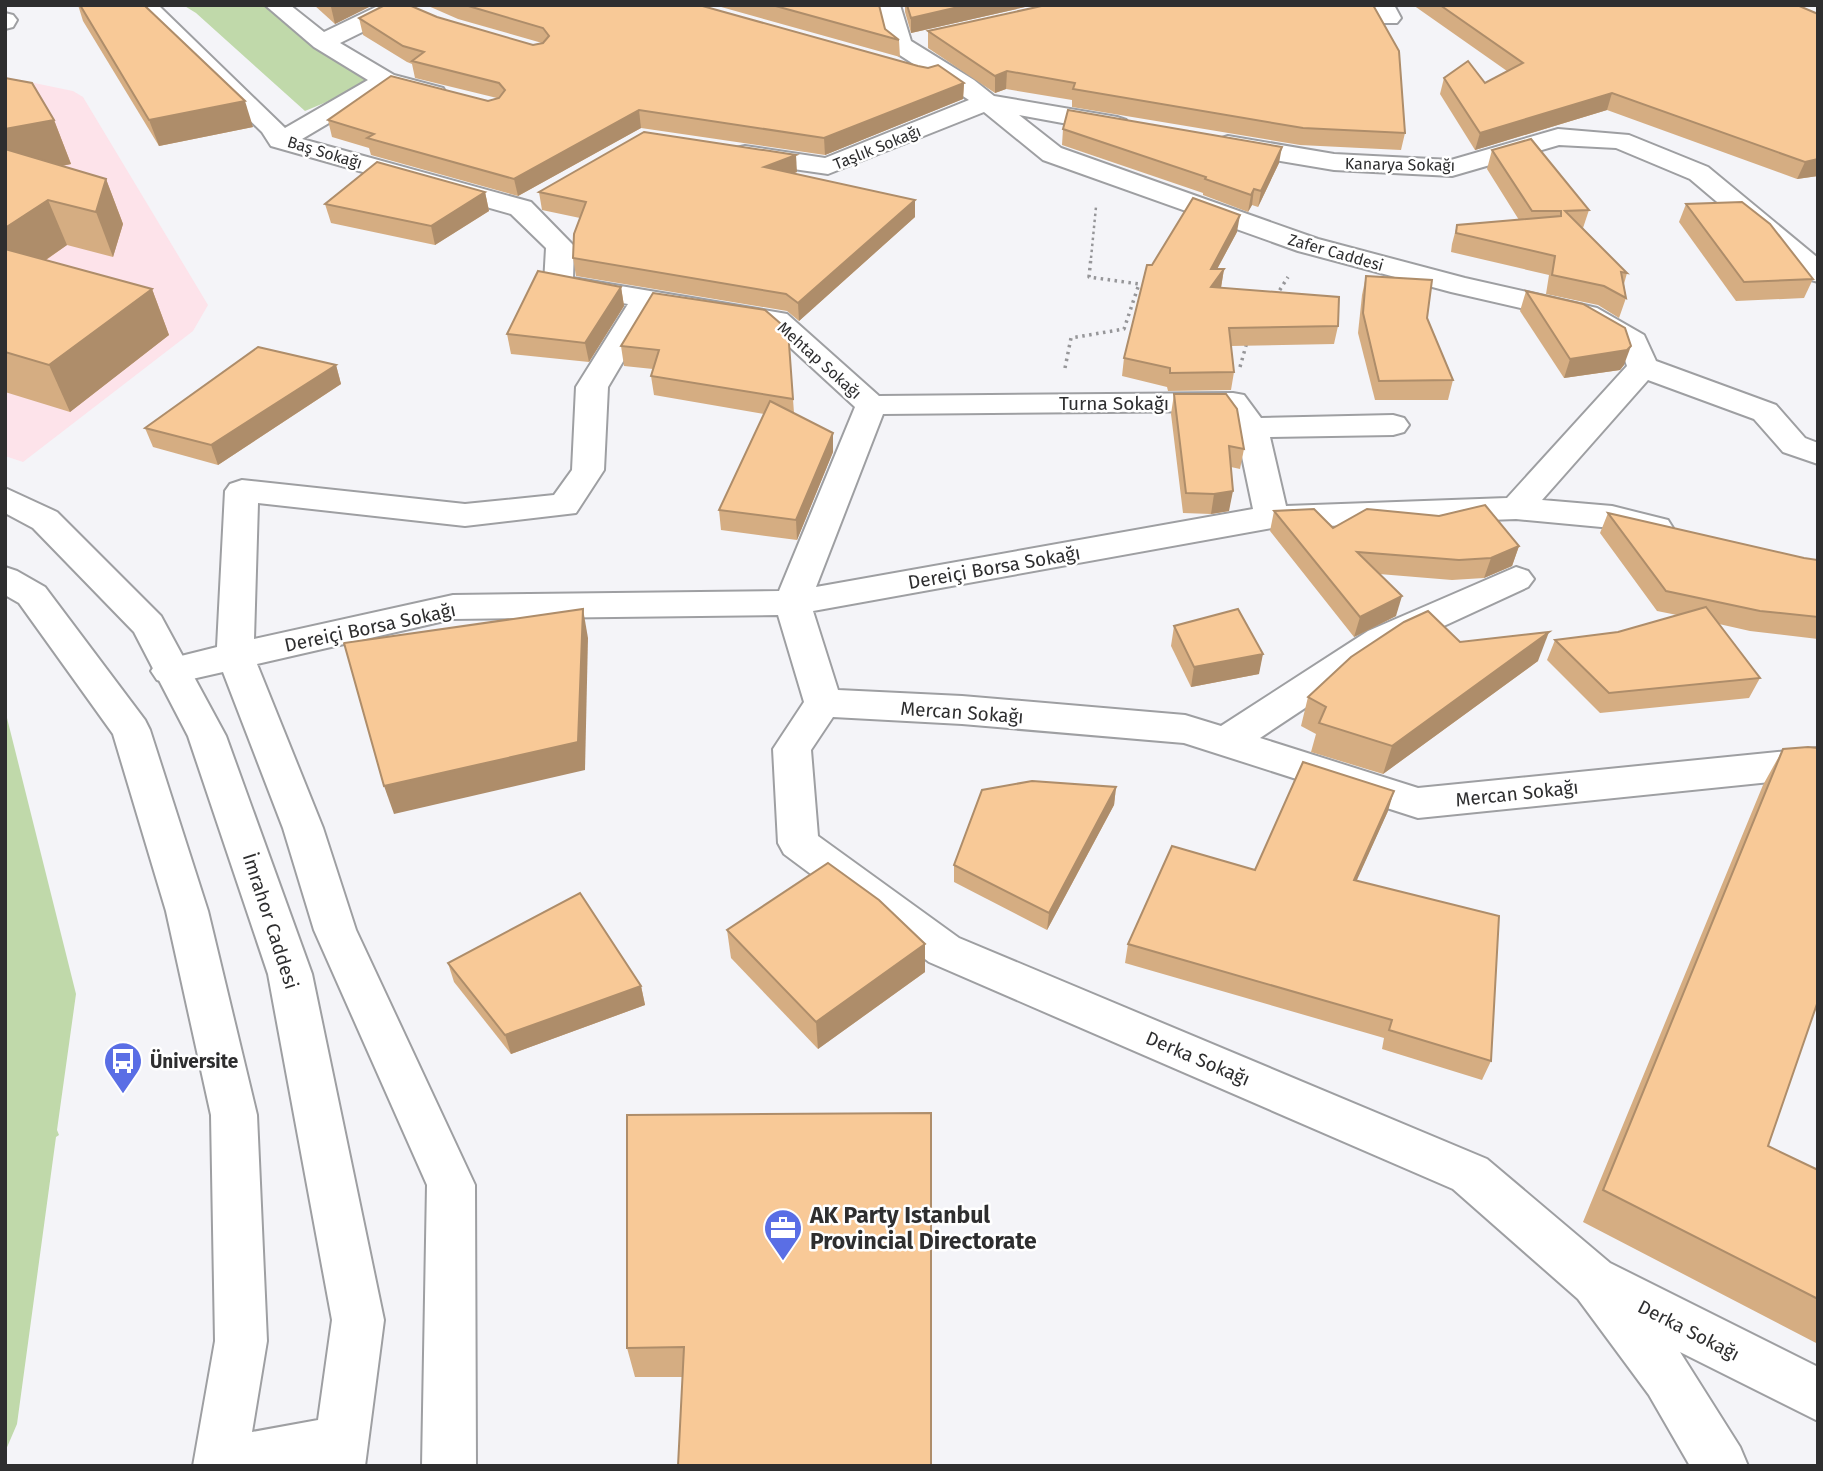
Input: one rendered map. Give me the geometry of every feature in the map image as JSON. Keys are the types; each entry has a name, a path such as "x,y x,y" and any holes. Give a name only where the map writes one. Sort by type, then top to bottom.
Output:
{"street":[{"path":"141,5 149,9 272,128 280,141"},
{"path":"276,5 322,42 385,80 452,97"},
{"path":"322,42 399,5 424,16"},
{"name":"Zafer Caddesi","path":"888,5 903,49 976,94 1052,154 1308,245 1461,286 1587,314 1633,341 1643,367"},
{"name":"Baş Sokağı","path":"280,141 385,80"},
{"path":"976,94 1147,130"},
{"name":"Taşlık Sokağı","path":"722,150 828,166 976,94"},
{"name":"Kanarya Sokağı","path":"1200,139 1334,162 1451,168 1558,137 1620,140 1699,173 1816,279"},
{"name":"Baş Sokağı","path":"280,141 533,201"},
{"name":"Mehtap Sokağı","path":"533,201 560,246 558,284 777,320 871,405 792,603"},
{"path":"449,1466 451,1185 335,930 303,828 235,656 242,491 466,515 564,505 588,470 592,387 646,298"},
{"path":"1516,508 1643,367 1765,412 1806,449"},
{"path":"1233,402 1252,428 1272,517"},
{"name":"Turna Sokağı","path":"871,405 1233,402"},
{"path":"1252,428 1393,425"},
{"name":"İmrahor Caddesi","path":"5,499 45,520 148,625 170,671 207,736 290,974 358,1320 340,1454"},
{"name":"Dereiçi Borsa Sokağı","path":"170,671 453,607 792,603 1272,517 1516,508 1612,517 1690,536"},
{"path":"5,579 32,594 131,730 187,911 234,1115 241,1340 220,1465 340,1454"},
{"path":"1224,743 1381,640 1516,579"},
{"path":"792,603 823,703"},
{"name":"Mercan Sokağı","path":"823,703 962,710 1185,729 1418,803 1818,762"},
{"name":"Derka Sokağı","path":"823,703 792,749 798,843 944,950 1470,1174 1592,1280 1818,1395"},
{"path":"1592,1280 1667,1377 1721,1466"}],"path":[{"path":"1058,403 1071,338 1124,329 1139,284 1089,277 1100,171"},
{"path":"1273,301 1308,245"},
{"path":"1233,402 1245,345 1252,334"}],"shaded area":[{"path":"5,77 73,91 83,97 208,305 193,331 23,462 5,456"}],"green space":[{"path":"183,5 273,5 372,83 305,111 196,13"},
{"path":"5,710 76,994 57,1130 59,1135 56,1137 17,1424 5,1452"}],"building":[{"path":"80,5 144,5 245,101 149,120"},
{"path":"385,5 409,5 437,17 533,45 543,43 549,36 543,28 465,5 699,5 918,66 928,68 938,65 964,83 824,138 639,110 514,179 367,138 374,134 328,120 391,76 488,101 499,98 505,90 499,83 412,61 424,52 403,46 359,18"},
{"path":"772,5 879,5 885,29 899,40"},
{"path":"907,5 967,5 911,18"},
{"path":"1046,5 1373,5 1399,51 1405,133 1303,128 1073,89 1075,83 1007,71 995,76 928,31"},
{"path":"1440,5 1797,5 1818,14 1818,159 1805,162 1612,93 1480,133 1444,78 1468,61 1485,83 1523,63"},
{"path":"5,78 32,83 54,120 5,129"},
{"path":"1068,110 1282,147 1261,191 1254,189 1251,195 1063,129"},
{"path":"644,132 796,155 764,167 915,200 798,303 786,294 573,258 574,234 586,202 539,192"},
{"path":"1531,139 1589,210 1565,211 1627,273 1621,272 1626,298 1604,286 1552,275 1555,256 1456,233 1457,225 1561,216 1561,211 1532,211 1492,150"},
{"path":"5,149 106,179 96,212 48,200 5,228"},
{"path":"377,162 485,192 431,226 325,204"},
{"path":"1193,198 1240,215 1211,269 1224,269 1211,287 1339,297 1338,326 1229,328 1234,372 1170,373 1170,368 1124,358 1147,265 1152,265"},
{"path":"1742,202 1770,224 1813,279 1744,282 1686,204"},
{"path":"5,249 152,289 49,365 5,352"},
{"path":"538,271 621,287 585,343 507,334"},
{"path":"1366,276 1432,280 1427,318 1453,380 1379,381 1363,313"},
{"path":"1526,291 1583,304 1625,328 1631,346 1627,350 1570,359"},
{"path":"653,293 765,310 788,330 793,399 651,376 659,350 621,346"},
{"path":"258,347 336,365 211,445 145,428"},
{"path":"1174,394 1226,394 1237,409 1244,449 1229,446 1233,491 1214,494 1186,493"},
{"path":"770,401 833,433 796,520 719,510"},
{"path":"1485,505 1519,546 1491,558 1459,560 1357,552 1402,596 1360,617 1274,511 1314,509 1333,528 1367,509 1439,516"},
{"path":"1608,513 1818,560 1818,617 1760,611 1666,591"},
{"path":"1706,607 1760,678 1609,693 1555,640 1618,632"},
{"path":"583,609 578,742 384,786 344,643"},
{"path":"1238,609 1263,654 1194,667 1174,626"},
{"path":"1428,611 1460,642 1549,632 1392,746 1319,723 1326,707 1308,697 1351,657 1404,622"},
{"path":"1818,748 1818,1001 1768,1146 1818,1170 1818,1299 1603,1190 1783,749"},
{"path":"1303,762 1394,791 1354,880 1499,916 1491,1061 1389,1030 1392,1020 1128,944 1172,846 1255,870"},
{"path":"1032,781 1116,787 1049,913 954,865 982,790"},
{"path":"828,863 879,900 925,944 816,1022 727,930"},
{"path":"580,893 641,986 505,1035 448,963"},
{"name":"AK Party Istanbul Provincial Directorate","path":"931,1113 931,1466 678,1466 684,1347 627,1348 627,1115"}],"place":[{"name":"Üniversite","path":"123,1095"},
{"name":"AK Party Istanbul Provincial Directorate","path":"783,1262"}]}
